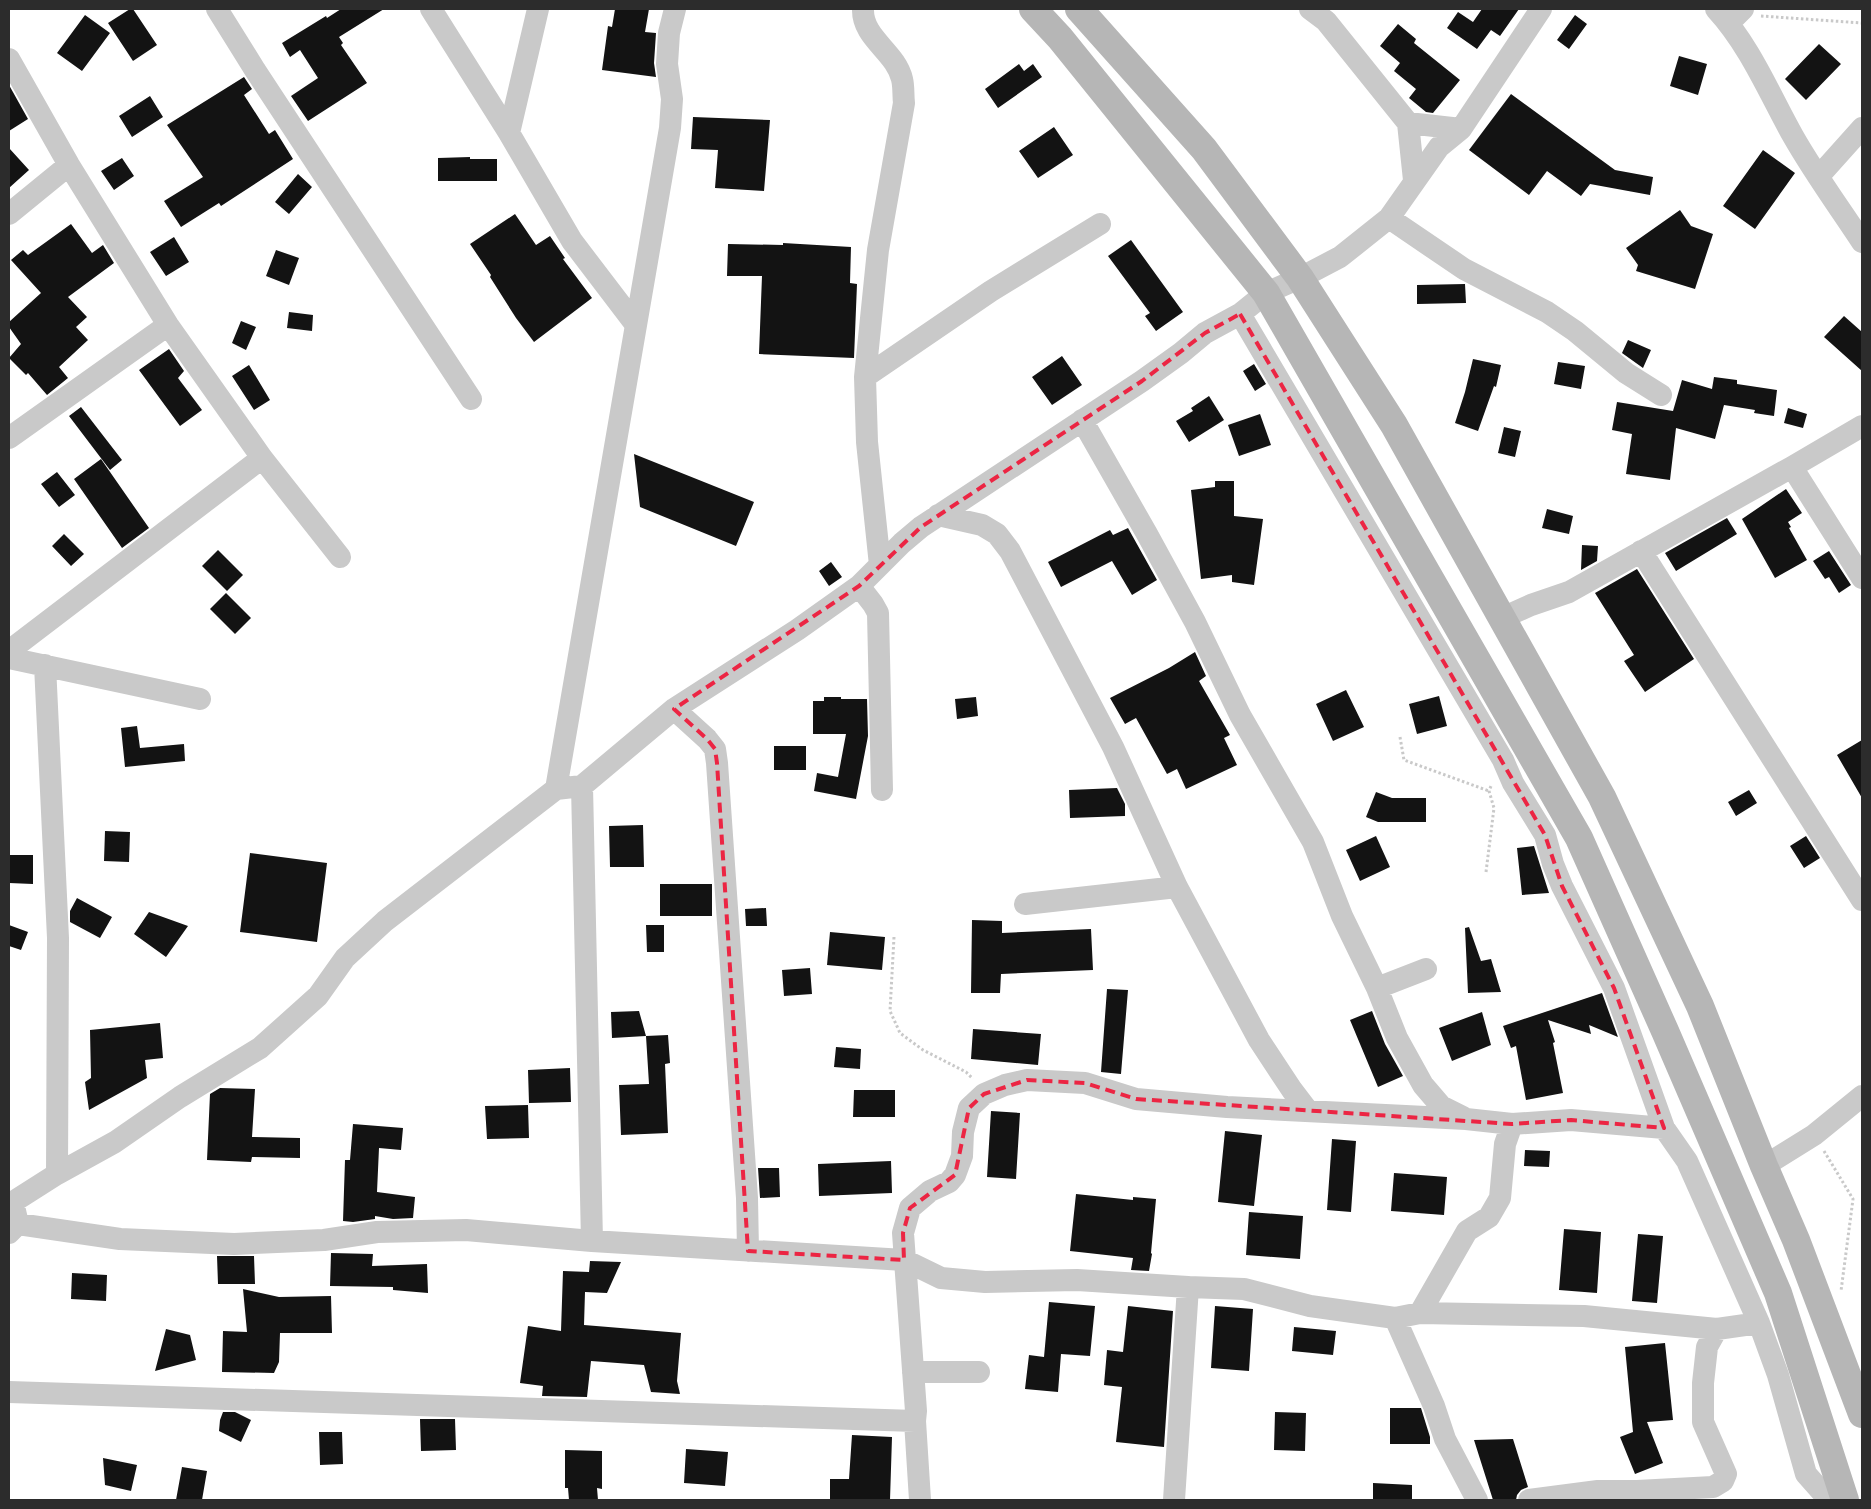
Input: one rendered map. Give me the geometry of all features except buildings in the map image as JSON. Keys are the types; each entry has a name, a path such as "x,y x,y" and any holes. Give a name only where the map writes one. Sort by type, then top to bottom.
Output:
{"main road":[{"path":"1032,9 1060,38 1266,293 1579,838 1778,1293 1845,1500"},
{"path":"1079,9 1204,149 1300,278 1394,424 1606,805 1700,1006 1764,1166 1853,1369 1862,1414"}],"street":[{"path":"217,9 254,70 471,399"},
{"path":"430,9 509,133 572,241 636,325"},
{"path":"509,133 538,9"},
{"path":"556,789 670,128 672,99 667,64 669,32 675,9"},
{"path":"863,9 863,16 872,36 888,54 902,78 904,103 878,250 865,377 867,442 880,565"},
{"path":"1310,9 1326,21 1408,123 1414,180"},
{"path":"1541,9 1461,129 1439,147 1389,218 1340,257 1266,293 1240,314 1205,334 1142,381 938,515 902,543 860,586 797,630 674,710 582,786 556,789 385,921 345,958 318,996 260,1048 180,1096 115,1142 11,1202 13,1229 120,1239 234,1244 324,1240 377,1232 466,1230 592,1241 904,1260 941,1278 986,1282 1077,1280 1188,1288 1244,1289 1310,1306 1395,1318 1420,1313 1584,1316 1717,1329 1759,1323"},
{"path":"1732,14 1748,52 1799,147 1862,242"},
{"path":"9,59 69,165 168,325 262,458 340,557"},
{"path":"1408,123 1461,129"},
{"path":"1819,176 1862,128"},
{"path":"9,214 69,165"},
{"path":"1389,218 1464,270 1547,312 1626,373 1661,396"},
{"path":"865,377 991,291 1100,224"},
{"path":"1240,314 1503,760 1513,782 1545,835 1562,886 1614,988 1664,1128 1687,1162 1759,1323 1778,1375 1806,1474 1829,1500"},
{"path":"9,438 168,325"},
{"path":"1082,420 1195,622 1240,715 1313,842 1342,916 1377,988 1398,1038 1423,1085 1441,1106 1466,1119"},
{"path":"1502,618 1531,605 1570,592 1862,426"},
{"path":"9,651 262,458"},
{"path":"1792,467 1862,578"},
{"path":"938,515 982,525 997,534 1010,551 1113,747 1177,887 1259,1040 1308,1111"},
{"path":"1641,551 1862,900"},
{"path":"860,586 874,604 878,613 882,790"},
{"path":"9,658 200,699"},
{"path":"45,665 58,938 57,1174"},
{"path":"674,710 711,744 718,763 747,1198 748,1251"},
{"path":"582,786 592,1241"},
{"path":"1025,904 1177,887"},
{"path":"1377,988 1426,969"},
{"path":"920,1500 916,1411 902,1233 910,1208 930,1191 949,1182 955,1175 962,1156 963,1132 970,1108 984,1094 1005,1085 1027,1080 1085,1083 1136,1099 1227,1107 1466,1119 1512,1124 1571,1120 1664,1128"},
{"path":"1764,1166 1814,1135 1862,1096"},
{"path":"1420,1313 1467,1231 1489,1217 1500,1198 1504,1144 1512,1124"},
{"path":"1174,1500 1188,1288"},
{"path":"1395,1318 1434,1406 1446,1439 1476,1500"},
{"path":"1528,1500 1598,1491 1637,1491 1713,1486 1723,1481 1726,1474 1703,1422 1703,1383 1707,1347 1717,1329"},
{"path":"913,1372 979,1372"},
{"path":"9,1392 915,1421"}],"path":[{"path":"1732,14 1862,24"},
{"path":"1400,737 1404,760 1489,791"},
{"path":"1486,872 1494,808 1489,791 1503,760"},
{"path":"894,937 890,1011 900,1033 923,1050 966,1072 984,1094"},
{"path":"1814,1135 1853,1199 1840,1294"}],"highlighted area":[{"path":"1240,314 1545,835 1562,886 1614,988 1664,1128 1571,1120 1512,1124 1136,1099 1085,1083 1027,1080 984,1094 969,1108 955,1175 910,1208 903,1233 904,1260 748,1251 717,763 715,749 707,739 674,709 859,586 921,527 1142,381 1205,333"}]}
